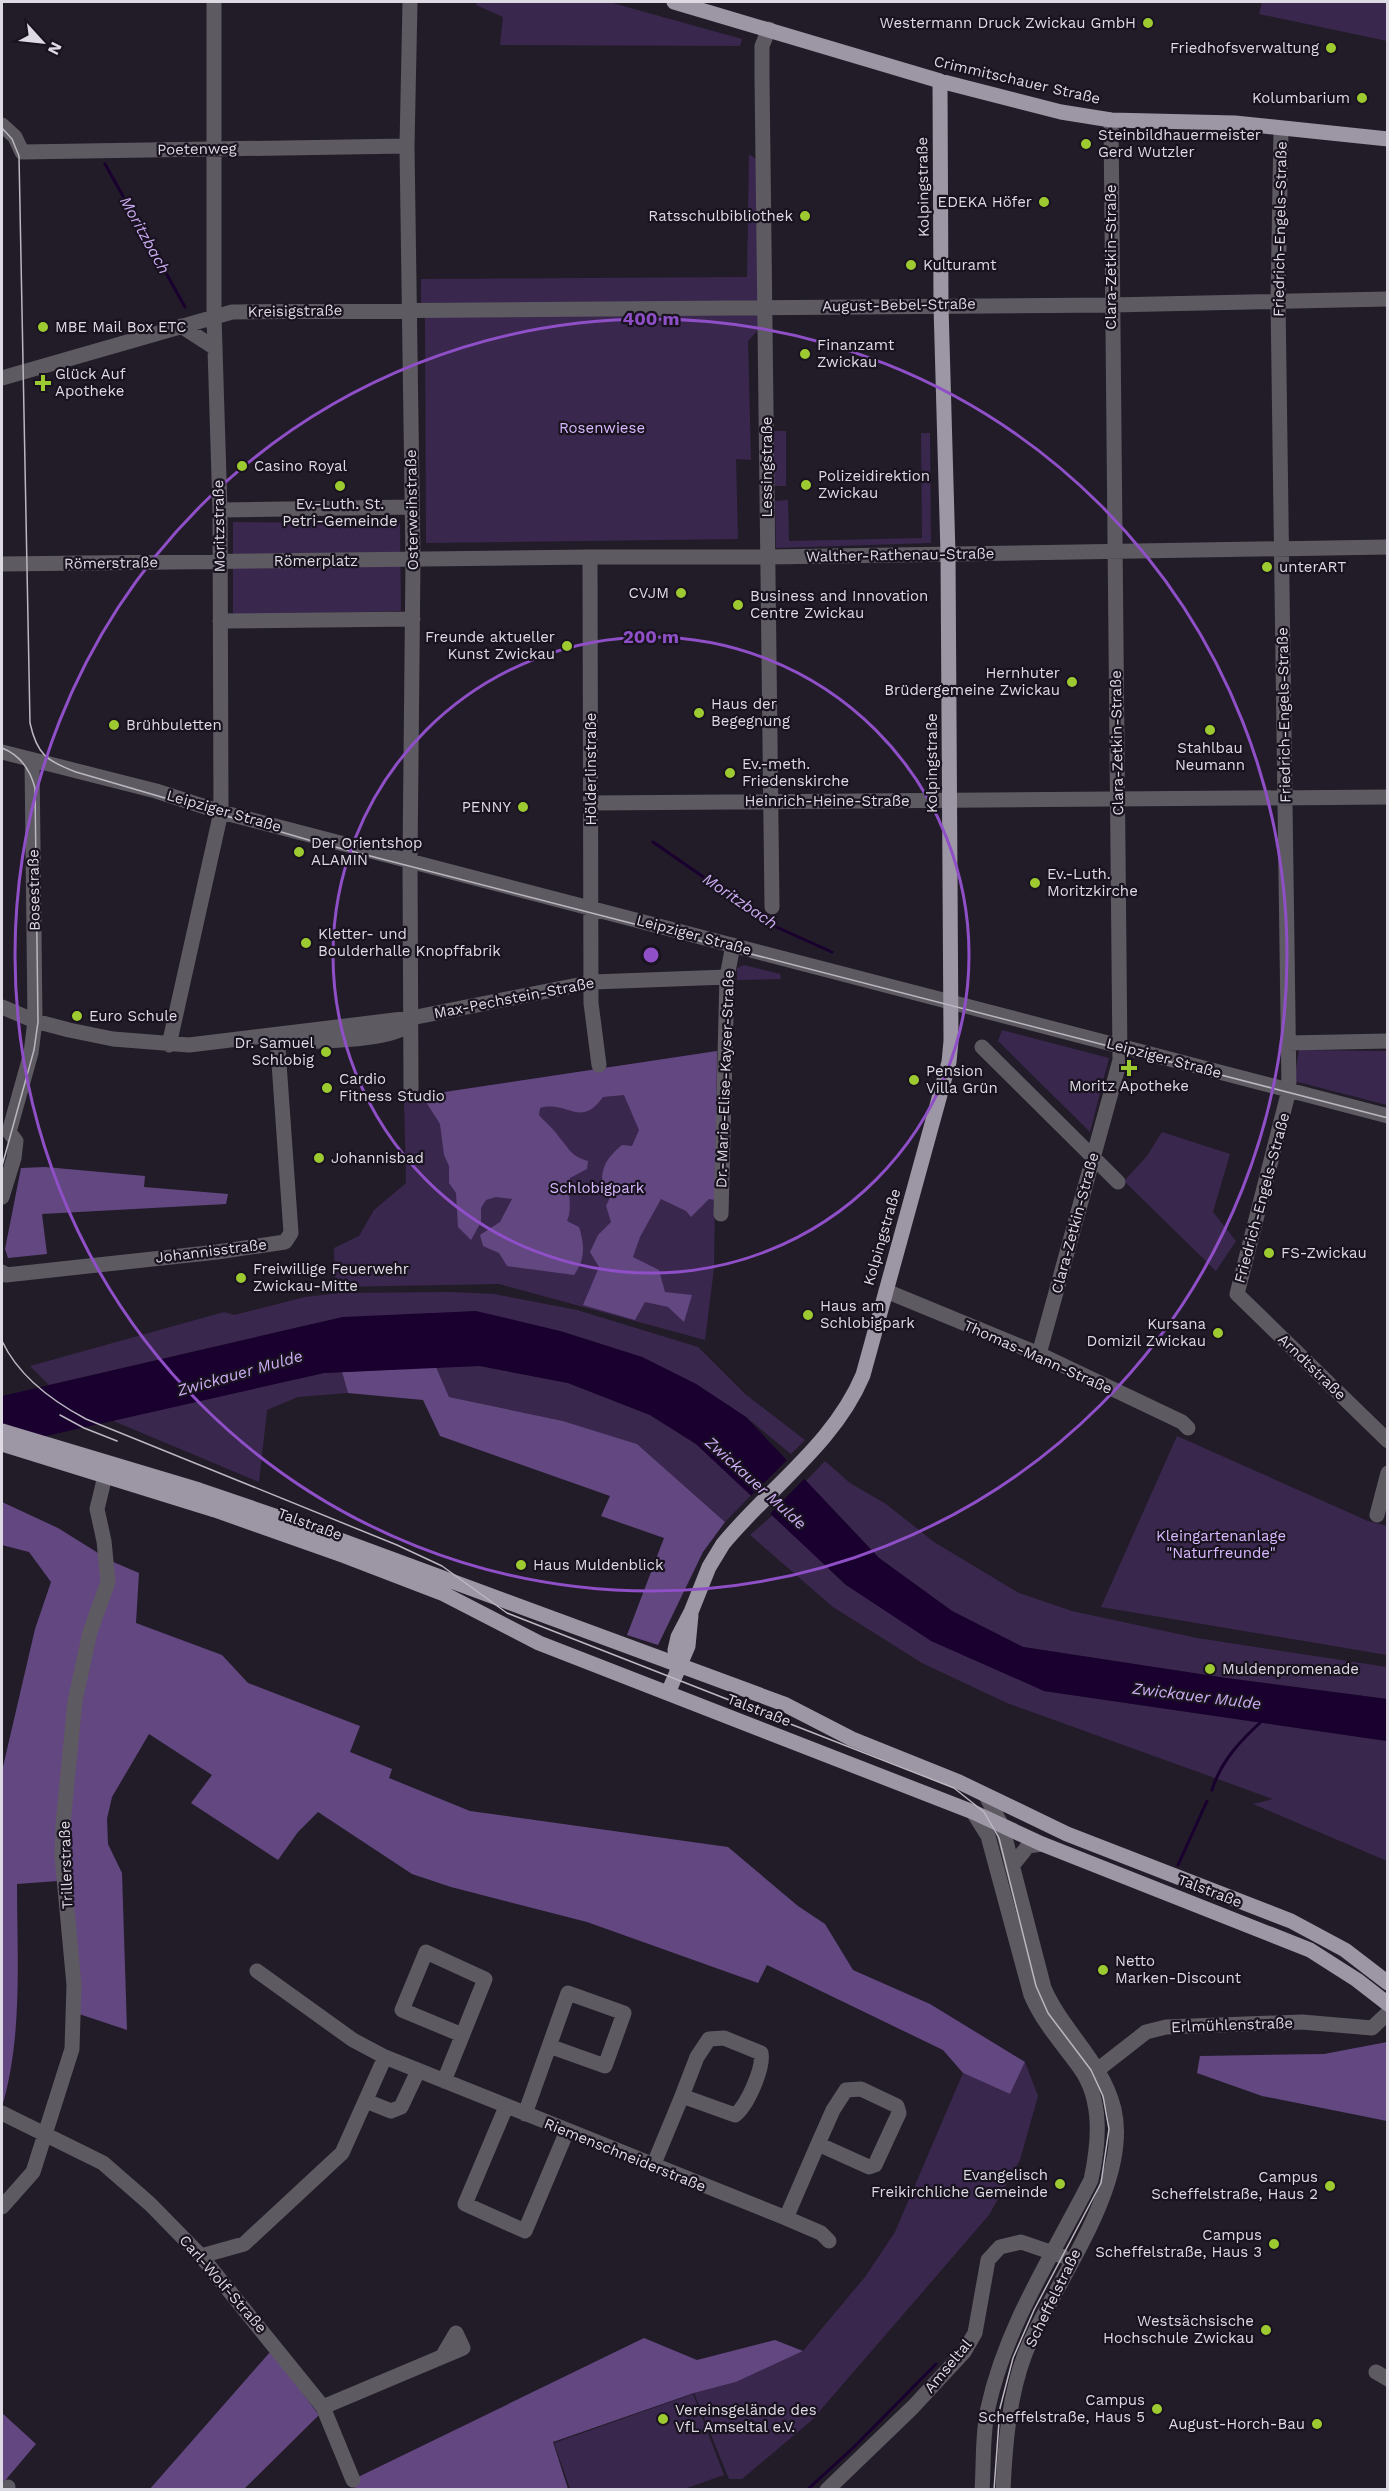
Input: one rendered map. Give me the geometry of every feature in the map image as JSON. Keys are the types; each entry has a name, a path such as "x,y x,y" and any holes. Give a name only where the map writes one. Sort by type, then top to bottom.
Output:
{"main road":[{"name":"Crimmitschauer Straße","path":"681,2 940,81 1061,112 1111,120 1235,123 1388,139"},
{"name":"Kolpingstraße","path":"678,1667 675,1643 691,1612 709,1567 735,1530 836,1426 855,1394 863,1375 949,1062 951,1002 948,554 941,306 940,81"},
{"path":"2,1431 107,1470"},
{"path":"2,1444 77,1468 107,1470"},
{"name":"Talstraße","path":"107,1470 275,1516 678,1667 727,1682 784,1704 852,1739 986,1796 997,1820 1042,1844 1310,1950 1357,1980 1388,2004"},
{"name":"Talstraße","path":"107,1470 427,1587 539,1643 973,1812 997,1820 1067,1834 1291,1921 1345,1950 1388,1983"},
{"path":"668,1694 678,1667"}],"street":[{"name":"Moritzstraße","path":"169,1045 221,812 220,510 214,316 214,2"},
{"name":"Osterweihstraße","path":"410,2 407,146 413,560 410,861 411,1089"},
{"name":"Lessingstraße","path":"769,28 762,46 762,56 772,907"},
{"name":"Clara-Zetkin-Straße","path":"1039,1354 1120,1060 1111,120"},
{"name":"Poetenweg","path":"2,124 15,137 22,152 407,146"},
{"name":"Friedrich-Engels-Straße","path":"1237,1294 1289,1090 1278,300 1281,129"},
{"name":"August-Bebel-Straße","path":"410,312 976,304 1111,305 1388,299"},
{"name":"Kreisigstraße","path":"2,378 232,312 410,312"},
{"path":"181,326 215,348"},
{"path":"220,510 412,507"},
{"name":"Walther-Rathenau-Straße","path":"413,560 1388,547"},
{"name":"Hölderlinstraße","path":"590,556 593,982 591,1002 599,1065"},
{"name":"Römerplatz","path":"220,562 413,560"},
{"name":"Römerstraße","path":"2,564 220,562"},
{"path":"220,621 413,619"},
{"name":"Leipziger Straße","path":"2,752 156,791 221,812 1388,1116"},
{"name":"Bosestraße","path":"5,1133 31,1053 35,1021 32,760"},
{"name":"Heinrich-Heine-Straße","path":"591,803 1388,797"},
{"name":"Dr.-Marie-Elise-Kayser-Straße","path":"721,1214 727,977 733,945"},
{"name":"Max-Pechstein-Straße","path":"2,1007 35,1021 113,1039 189,1045 411,1018 593,982 727,977"},
{"name":"Johannisstraße","path":"2,1272 6,1275 17,1274 217,1252 285,1242 291,1233 278,1035"},
{"path":"1288,1043 1388,1041"},
{"path":"982,1047 1118,1182"},
{"path":"2,1197 16,1141 5,1133"},
{"name":"Thomas-Mann-Straße","path":"886,1291 1039,1354 1182,1422 1188,1428"},
{"name":"Arndtstraße","path":"1237,1294 1388,1441"},
{"name":"Trillerstraße","path":"2,2207 33,2172 72,2049 74,1985 62,1856 63,1824 75,1701 90,1632 108,1582 104,1541 96,1509 107,1470"},
{"path":"1377,1515 1388,1473"},
{"name":"Scheffelstraße","path":"997,1820 1047,1995 1068,2031 1088,2052 1098,2068 1114,2112 1114,2159 1107,2185 1096,2212 1024,2357 1011,2412 1003,2490"},
{"name":"Scheffelstraße","path":"982,2490 987,2410 1003,2353 1018,2316 1091,2180 1096,2157 1096,2106 1086,2079 1041,2017 1031,1995 997,1820"},
{"path":"1012,1866 1028,1846 1042,1844"},
{"path":"444,2081 485,1979 426,1952 402,2010 462,2035"},
{"name":"Riemenschneiderstraße","path":"258,1971 353,2040 385,2057 786,2218 821,2233 829,2241"},
{"path":"525,2114 549,2046 568,1993 624,2013 604,2066 549,2046"},
{"name":"Erlmühlenstraße","path":"1086,2079 1146,2032 1166,2027 1302,2022 1371,2028 1388,2013"},
{"path":"653,2166 697,2057 709,2039 724,2038 761,2053 763,2062 742,2110 735,2115 682,2096"},
{"path":"201,2256 244,2244 342,2153 385,2057"},
{"path":"366,2101 391,2111 401,2107 418,2071"},
{"path":"786,2218 818,2144 833,2110 846,2090 861,2089 897,2106 899,2114 875,2164 869,2167 818,2144"},
{"path":"506,2106 465,2204 525,2231 567,2131"},
{"name":"Carl-Wolf-Straße","path":"2,2113 103,2163 150,2204 201,2256 323,2407 353,2480"},
{"name":"Amseltal","path":"827,2490 913,2407 964,2352 975,2333 988,2260 1000,2247 1021,2242 1054,2251 1070,2261"},
{"path":"323,2407 443,2355"}],"green space":[{"path":"477,2 609,2 742,39 740,46 500,45 503,17 476,5"},
{"path":"1262,2 1387,2 1387,41 1259,14"},
{"path":"749,154 756,159 758,302 421,303 421,279 747,277"},
{"name":"Rosenwiese","path":"760,314 761,327 748,341 751,460 736,459 738,539 426,543 425,317"},
{"path":"774,431 786,431 786,486 774,486"},
{"path":"921,433 930,433 931,543 776,548 775,501 788,500 789,541 922,538"},
{"path":"233,522 400,523 401,611 233,615"},
{"path":"744,965 780,974 781,979 737,980 737,968"},
{"path":"1002,1030 1109,1058 1090,1132 998,1041"},
{"path":"1299,1050 1387,1051 1387,1105 1294,1081"},
{"name":"Schlobigpark","path":"717,1051 714,1268 705,1340 499,1284 335,1287 334,1248 359,1236 374,1210 406,1183 404,1098"},
{"path":"1162,1132 1230,1154 1213,1212 1236,1241 1216,1271 1124,1181 1147,1156"},
{"path":"340,1293 494,1294 577,1310 698,1347 745,1394 805,1440 791,1454 746,1417 696,1384 642,1357 560,1331 343,1317 49,1385 30,1366 224,1312 234,1315 305,1297"},
{"path":"480,1366 568,1383 650,1415 696,1444 752,1494 725,1522 637,1444 563,1421 449,1397 436,1367"},
{"path":"342,1372 348,1393 298,1397 267,1410 259,1482 111,1420 324,1373"},
{"name":"Kleingartenanlage \"Naturfreunde\"","path":"1177,1436 1368,1521 1387,1526 1387,1655 1101,1607"},
{"path":"825,1461 850,1483 886,1504 934,1542 1019,1593 1072,1611 1197,1638 1387,1667 1387,1699 1226,1678 1023,1647 952,1611 879,1558 806,1481"},
{"path":"773,1515 846,1585 1044,1691 1387,1741 1387,1861 1253,1804 1273,1799 1007,1703 922,1663 833,1607 750,1535"},
{"path":"1025,2062 1038,2096 1020,2160 989,2215 812,2420 742,2479 729,2479 694,2393 736,2382 803,2351 865,2277 895,2232 963,2073 1010,2094"},
{"name":"Vereinsgelände des VfL Amseltal e.V.","path":"693,2394 724,2475 684,2489 570,2489 554,2443"}],"shaded area":[{"path":"717,1051 715,1200 709,1199 691,1217 686,1211 661,1199 640,1237 633,1257 659,1270 665,1292 692,1295 684,1322 668,1307 645,1302 635,1320 583,1305 599,1267 590,1252 598,1235 611,1222 606,1206 612,1193 602,1186 604,1168 612,1154 622,1145 632,1146 639,1130 624,1095 603,1097 587,1111 573,1112 558,1107 540,1108 539,1115 571,1152 588,1161 587,1169 570,1178 569,1184 570,1211 567,1221 579,1227 583,1246 582,1258 574,1275 507,1266 499,1253 483,1246 480,1235 500,1222 512,1199 496,1197 486,1200 481,1208 481,1222 471,1240 458,1227 456,1193 449,1183 449,1166 444,1155 440,1124 426,1102 425,1095"},
{"path":"45,1167 145,1176 144,1187 228,1194 226,1204 42,1214 47,1254 8,1258 5,1249 21,1168"},
{"path":"436,1367 449,1397 563,1421 637,1444 725,1522 703,1552 658,1645 627,1635 664,1538 601,1516 610,1496 440,1436 423,1400 348,1393 342,1372"},
{"path":"2,1502 58,1528 111,1561 139,1573 136,1623 222,1655 248,1683 360,1726 350,1752 392,1769 389,1778 470,1811 728,1847 798,1906 825,1924 853,1970 930,2004 1025,2062 1010,2094 963,2073 943,2050 767,1965 758,1983 587,1922 451,1887 412,1874 318,1812 298,1832 278,1860 191,1803 212,1775 149,1734 112,1797 107,1819 108,1844 122,1873 127,2030 70,2011 58,1881 17,1884 16,2024 9,2080 2,2107 2,1771 35,1629 51,1582 29,1552 2,1545"},
{"path":"1387,2042 1387,2121 1262,2096 1197,2073 1200,2056 1324,2054"},
{"path":"644,2338 697,2360 775,2340 803,2351 736,2382 694,2393 553,2442 568,2489 355,2490 354,2479"},
{"path":"271,2351 319,2415 244,2489 149,2490"},
{"path":"2,2413 36,2444 3,2483 2,2489"}],"water":[{"name":"Zwickauer Mulde","path":"476,1311 560,1331 642,1357 696,1384 746,1417 879,1558 952,1611 1023,1647 1226,1678 1387,1699 1387,1741 1044,1691 931,1641 846,1585 696,1444 650,1415 568,1383 480,1366 324,1373 2,1446 2,1396 343,1317"}],"pier":[{"path":"789,1458 806,1477 769,1515 750,1497"}],"waterway":[{"name":"Moritzbach","path":"105,164 185,307"},
{"name":"Moritzbach","path":"653,842 774,926 832,952"},
{"name":"Zwickauer Mulde","path":"1212,1790 1232,1752 1263,1720"},
{"path":"1178,1865 1207,1801"},
{"path":"807,2490 854,2447 936,2364"}],"tram line":[{"path":"2,128 12,139 19,156 30,723 36,743 51,760 76,772 312,841 1388,1118"},
{"path":"2,748 23,764 35,788 38,1022 34,1050 2,1166"},
{"path":"2,1341 27,1377 49,1396 86,1419 397,1545 442,1566 507,1613 954,1788 984,1812 999,1838 1036,1986 1048,2013 1091,2070 1103,2096 1109,2129 1101,2183 1034,2310 1013,2358 1000,2408 994,2490"},
{"path":"60,1415 84,1428 117,1441"}],"place":[{"name":"Westermann Druck Zwickau GmbH","path":"1148,23"},
{"name":"Friedhofsverwaltung","path":"1331,48"},
{"name":"Kolumbarium","path":"1362,98"},
{"name":"Steinbildhauermeister Gerd Wutzler","path":"1086,144"},
{"name":"EDEKA Höfer","path":"1044,202"},
{"name":"Ratsschulbibliothek","path":"805,216"},
{"name":"Kulturamt","path":"911,265"},
{"name":"MBE Mail Box ETC","path":"43,327"},
{"name":"Finanzamt Zwickau","path":"805,354"},
{"name":"Glück Auf Apotheke","path":"43,383"},
{"name":"Casino Royal","path":"242,466"},
{"name":"Polizeidirektion Zwickau","path":"806,485"},
{"name":"Ev.-Luth. St. Petri-Gemeinde","path":"340,486"},
{"name":"unterART","path":"1267,567"},
{"name":"CVJM","path":"681,593"},
{"name":"Business and Innovation Centre Zwickau","path":"738,605"},
{"name":"Freunde aktueller Kunst Zwickau","path":"567,646"},
{"name":"Hernhuter Brüdergemeine Zwickau","path":"1072,682"},
{"name":"Haus der Begegnung","path":"699,713"},
{"name":"Brühbuletten","path":"114,725"},
{"name":"Stahlbau Neumann","path":"1210,730"},
{"name":"Ev.-meth. Friedenskirche","path":"730,773"},
{"name":"PENNY","path":"523,807"},
{"name":"Der Orientshop ALAMIN","path":"299,852"},
{"name":"Ev.-Luth. Moritzkirche","path":"1035,883"},
{"name":"Kletter- und Boulderhalle Knopffabrik","path":"306,943"},
{"name":"Euro Schule","path":"77,1016"},
{"name":"Dr. Samuel Schlobig","path":"326,1052"},
{"name":"Moritz Apotheke","path":"1129,1068"},
{"name":"Pension Villa Grün","path":"914,1080"},
{"name":"Cardio Fitness Studio","path":"327,1088"},
{"name":"Johannisbad","path":"319,1158"},
{"name":"FS-Zwickau","path":"1269,1253"},
{"name":"Freiwillige Feuerwehr Zwickau-Mitte","path":"241,1278"},
{"name":"Haus am Schlobigpark","path":"808,1315"},
{"name":"Kursana Domizil Zwickau","path":"1218,1333"},
{"name":"Haus Muldenblick","path":"521,1565"},
{"name":"Muldenpromenade","path":"1210,1669"},
{"name":"Netto Marken-Discount","path":"1103,1970"},
{"name":"Evangelisch Freikirchliche Gemeinde","path":"1060,2184"},
{"name":"Campus Scheffelstraße, Haus 2","path":"1330,2186"},
{"name":"Campus Scheffelstraße, Haus 3","path":"1274,2244"},
{"name":"Westsächsische Hochschule Zwickau","path":"1266,2330"},
{"name":"Campus Scheffelstraße, Haus 5","path":"1157,2409"},
{"name":"Vereinsgelände des VfL Amseltal e.V.","path":"663,2419"},
{"name":"August-Horch-Bau","path":"1317,2424"}]}
